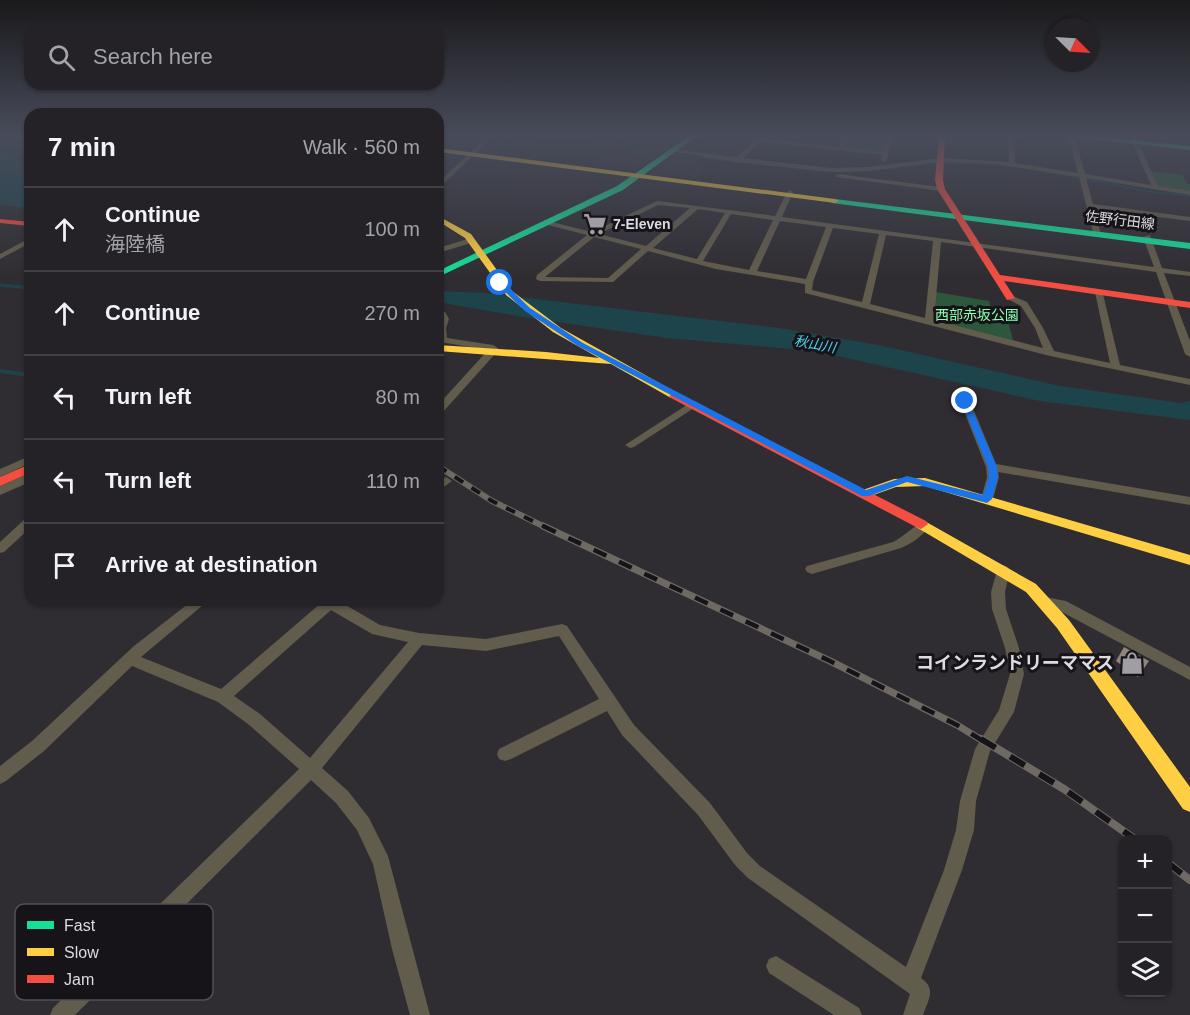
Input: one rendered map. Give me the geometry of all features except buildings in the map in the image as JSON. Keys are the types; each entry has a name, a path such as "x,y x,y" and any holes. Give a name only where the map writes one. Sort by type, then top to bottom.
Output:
{"street":[{"path":"444,271 609,194 629,182"},
{"name":"佐野行田線","path":"702,182 1190,244"},
{"path":"892,182 942,189"},
{"path":"940,182 956,214 1010,298 1024,304 1039,328 1050,353"},
{"path":"1084,182 1097,232"},
{"path":"1102,182 1190,198"},
{"path":"1108,182 1190,193"},
{"path":"1153,182 1156,189"},
{"path":"752,273 790,193"},
{"path":"696,207 607,281 540,279 592,234 657,203 696,207 1190,274"},
{"path":"1090,206 1190,219"},
{"path":"699,262 729,212"},
{"path":"0,221 24,223"},
{"path":"444,221 460,230 471,240 500,283 528,309 557,330 613,363 924,526 1031,588 1063,624 1190,803"},
{"path":"548,222 699,262 809,282"},
{"path":"830,225 809,282 808,291 1050,353 1190,382"},
{"path":"866,305 883,232"},
{"path":"1147,239 1190,354"},
{"path":"444,249 471,240"},
{"path":"929,322 937,240"},
{"path":"0,257 24,243"},
{"path":"0,250 24,252"},
{"path":"997,277 1190,305"},
{"path":"1099,292 1116,367"},
{"path":"444,340 493,348 492,352"},
{"path":"444,348 546,355 613,363"},
{"path":"444,404 492,352"},
{"path":"965,401 993,467 993,477 987,499"},
{"path":"630,445 693,404"},
{"path":"0,473 24,462"},
{"path":"993,467 1190,501"},
{"path":"0,482 24,471"},
{"path":"865,494 884,485 907,479 987,499 1190,560"},
{"path":"0,491 24,480"},
{"path":"812,569 897,544 910,539 924,526"},
{"path":"0,549 24,527"},
{"path":"910,982 953,870 965,830 968,801 983,749 1006,712 1017,674 1012,648 999,609 998,592 1003,570"},
{"path":"1045,602 1061,605 1190,674"},
{"path":"0,776 38,746 130,659 195,606"},
{"path":"223,697 323,606"},
{"path":"336,606 377,630 419,639 486,645 562,630 628,730 704,809 754,872 921,990 913,1015"},
{"path":"173,904 311,768 419,639"},
{"path":"130,659 223,697 254,719 342,797 363,824 382,862 420,1015"},
{"path":"505,754 609,702"},
{"path":"776,966 852,1015"},
{"path":"60,1015 75,1000"}],"green space":[{"path":"1155,182 1186,182 1190,184 1190,192 1157,187"},
{"name":"西部赤坂公園","path":"936,292 989,301 992,311 1006,314 1013,340 933,321"}],"water":[{"path":"0,182 24,182 24,208 0,204"},
{"name":"秋山川","path":"444,291 484,293 779,328 878,345 1060,386 1181,403 1190,401 1190,420 1040,401 842,357 793,349 667,338 444,303"}],"waterway":[{"path":"1102,182 1190,196"},
{"path":"0,285 24,287"},
{"path":"0,371 24,374"}],"railway":[{"path":"444,470 492,501 547,528"},
{"path":"543,526 830,661 957,725 983,741"},
{"path":"981,739 1064,789 1129,835"},
{"path":"1172,866 1190,880"}],"traffic: fast":[{"path":"444,271 628,182"},
{"path":"835,201 1190,246"}],"traffic: slow":[{"path":"690,182 835,201"},
{"path":"444,222 468,236 509,293 557,330 675,396"},
{"path":"444,348 546,355 607,362"},
{"path":"865,494 894,483 925,482 1190,560"},
{"path":"921,524 1031,588 1063,624 1190,803"}],"traffic: jam":[{"path":"940,182 941,189 1010,298"},
{"path":"0,221 24,223"},
{"path":"997,277 1190,305"},
{"path":"675,396 921,524"},
{"path":"0,482 24,471"}],"place":[{"name":"7-Eleven","path":"595,224"},
{"name":"コインランドリーママス","path":"1132,663"}],"route":[{"path":"500,283 543,321 613,363 865,494 884,485 907,479 987,499 991,488 993,467 965,401"}]}
